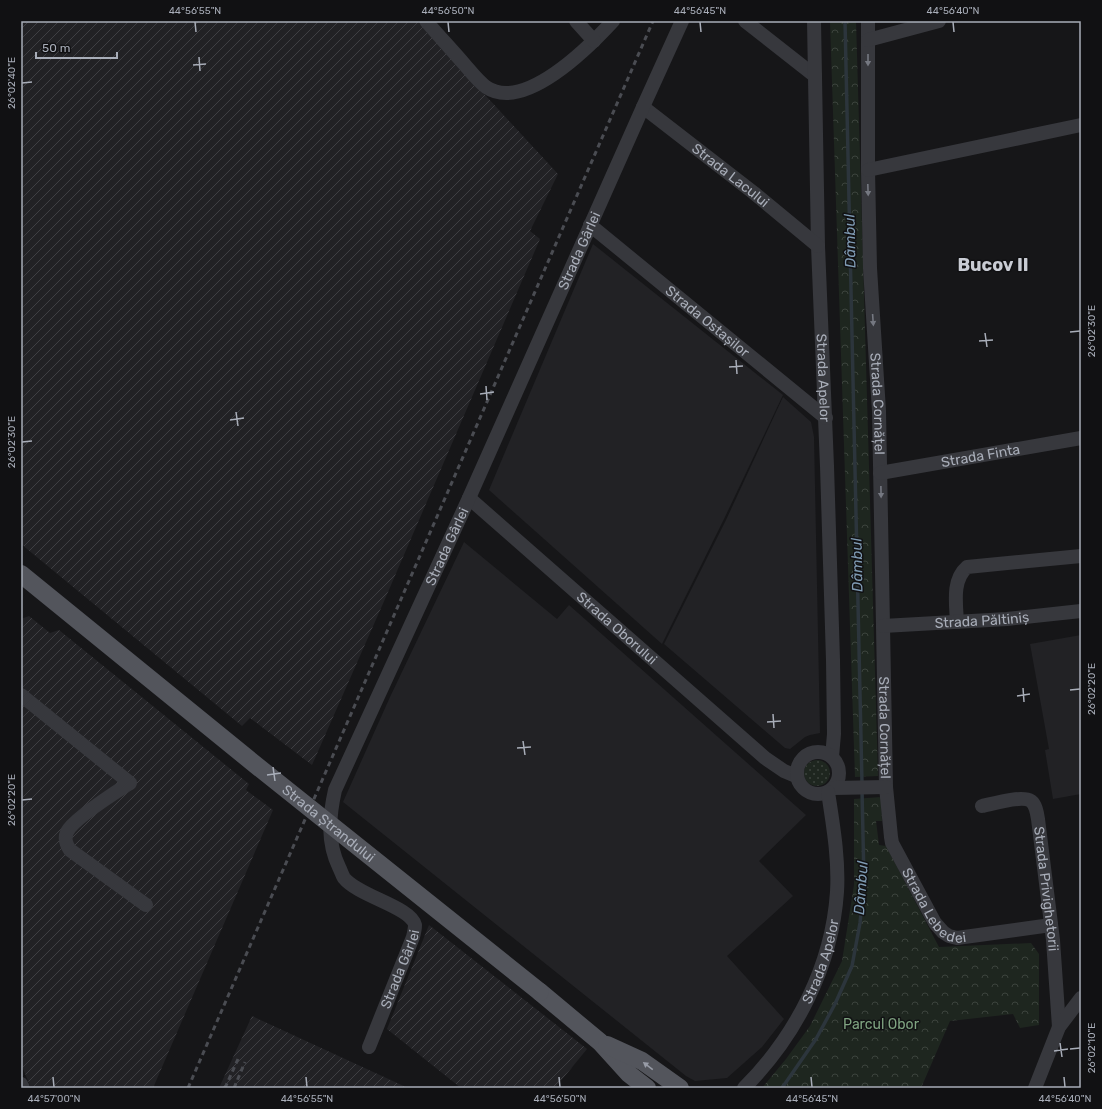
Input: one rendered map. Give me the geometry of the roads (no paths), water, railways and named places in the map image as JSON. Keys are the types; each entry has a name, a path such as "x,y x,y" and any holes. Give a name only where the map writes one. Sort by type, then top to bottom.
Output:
{"main road":[{"name":"Strada Ștrandului","path":"21,574 257,766 540,992 600,1042 629,1074 647,1088"},
{"name":"Strada Ștrandului","path":"600,1042 642,1061 680,1088"}],"street":[{"path":"426,21 480,81 494,91 510,93 527,88 549,78 594,41 613,21"},
{"path":"576,21 594,41"},
{"name":"Strada Gârlei","path":"369,1047 414,937 415,924 409,916 400,910 357,889 344,878 337,863 330,840 331,807 335,790 469,498 682,21"},
{"path":"745,21 815,76"},
{"name":"Strada Apelor","path":"814,21 818,246 826,418 834,734 832,757"},
{"name":"Strada Cornățel","path":"868,21 868,170 870,268 879,411 884,787"},
{"path":"868,40 939,21"},
{"name":"Strada Lacului","path":"643,107 754,193 818,246"},
{"path":"868,170 1081,125"},
{"name":"Strada Ostașilor","path":"590,225 826,418"},
{"name":"Strada Finta","path":"880,473 1081,438"},
{"name":"Strada Oborului","path":"469,498 765,758 784,771 796,776"},
{"path":"957,622 956,591 961,572 967,567 1081,556"},
{"name":"Strada Păltiniș","path":"882,626 1007,619 1081,611"},
{"path":"21,695 130,783 97,805 71,826 66,837 66,844 70,850 146,905"},
{"path":"818,752 834,734"},
{"path":"765,758 787,761 811,753 826,753 832,757 839,769 837,782 826,791"},
{"path":"804,756 797,768 796,776 801,787 806,791 826,791 850,787 884,787"},
{"name":"Strada Lebedei","path":"884,787 892,844 935,923 943,932 949,936 957,938 1051,925"},
{"name":"Strada Apelor","path":"744,1088 794,1026 817,978 825,956 834,916 837,891 837,870 832,814 826,791"},
{"name":"Strada Privighetorii","path":"982,806 1016,799 1025,799 1031,802 1035,807 1038,819 1051,925 1059,1027"},
{"path":"1035,1088 1059,1027 1081,998"},
{"path":"21,1084 23,1088"}],"waterway":[{"name":"Dâmbul","path":"845,21 862,783"},
{"name":"Dâmbul","path":"782,1088 816,1039 835,1004 852,966 860,923 864,881 862,790"}],"railway":[{"path":"188,1088 653,21"},
{"path":"225,1088 238,1059"},
{"path":"234,1088 245,1062"}],"district":[{"name":"Bucov II","path":"993,265"}],"park label":[{"name":"Parcul Obor","path":"881,1024"}]}
